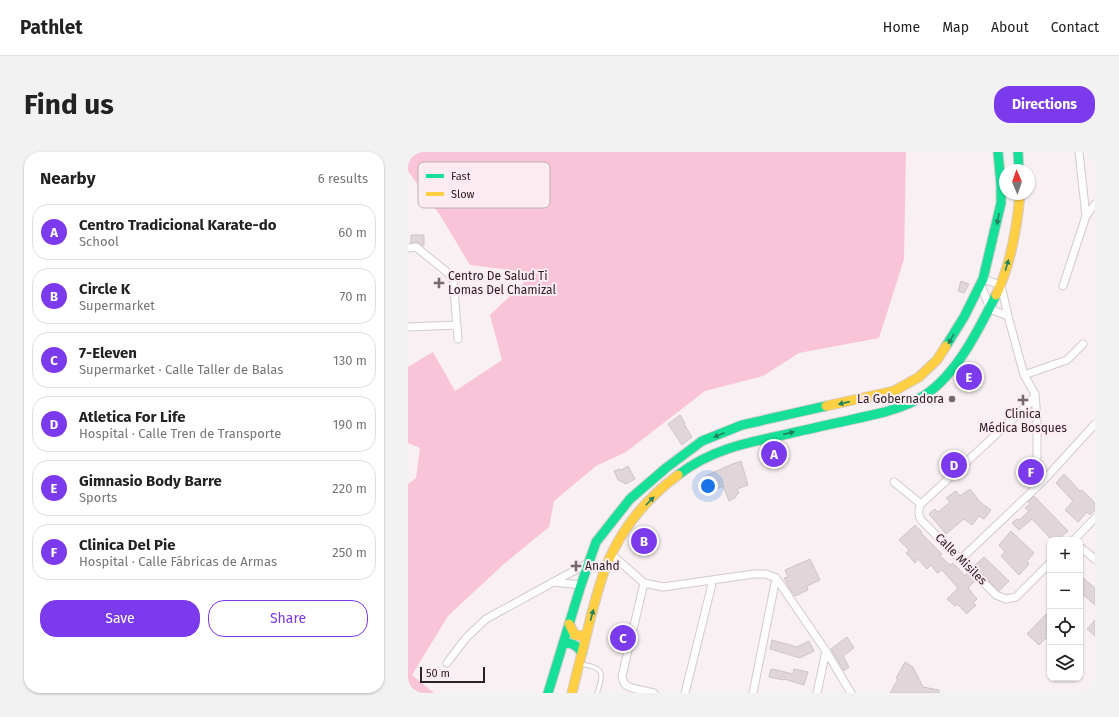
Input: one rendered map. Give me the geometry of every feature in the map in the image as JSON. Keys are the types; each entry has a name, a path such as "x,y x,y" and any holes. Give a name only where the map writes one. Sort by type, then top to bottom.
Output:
{"main road":[{"path":"548,693 581,585 596,542 630,499 660,473 702,442 742,425 894,391 918,377 936,360 953,336 982,282 1001,203 998,152"},
{"path":"1018,152 1019,164"},
{"path":"572,693 601,580 611,554 637,515 676,476 704,457 754,440 884,412 908,404 924,396 944,379 957,364 989,310 1008,266 1018,218 1020,200"},
{"path":"970,305 975,302 982,303 989,310"},
{"path":"772,419 767,425 766,429 768,434 773,437"},
{"path":"749,424 757,427 759,431 758,436 754,440"},
{"path":"569,624 575,635 586,636"},
{"path":"562,645 566,643 575,644 582,653"}],"street":[{"path":"1079,152 1086,216"},
{"path":"1063,286 1086,216 1095,204"},
{"path":"408,248 416,247 453,276 458,339"},
{"path":"1008,316 989,310 982,282 1001,284 1024,375 1035,394 1038,420 1037,471 1043,481"},
{"path":"408,327 456,325"},
{"path":"1024,375 1067,360 1083,344"},
{"path":"894,482 921,504 1030,403 1035,394"},
{"path":"962,559 1043,481 1095,424"},
{"name":"Calle Misiles","path":"921,504 918,509 918,515 921,520 962,559 996,595 1006,599 1016,597 1047,566"},
{"path":"1077,537 1095,518"},
{"path":"1083,549 1095,559"},
{"path":"611,554 644,583 663,587 754,574 766,574 776,578 826,651 851,693"},
{"path":"447,664 466,638 486,619 590,562"},
{"path":"753,693 776,578"},
{"path":"685,693 713,580"},
{"path":"553,582 581,585"},
{"path":"644,583 622,676 626,685 654,693"},
{"path":"817,693 826,651"}],"lane":[{"path":"580,664 591,665 599,670 601,674 597,693"}],"shaded area":[{"path":"408,152 906,152 904,259 879,338 799,353 763,376 705,391 626,452 596,466 554,501 549,527 505,563 448,616 412,675 434,693 408,693 408,484 416,478 420,448 408,443 408,367 433,352 455,391 502,360 490,315 534,273 470,265 435,208 550,208 550,162 418,162 418,185 408,171"}],"building":[{"path":"411,235 424,235 424,246 417,242 411,243"},
{"path":"961,281 969,284 964,293 958,291"},
{"path":"680,415 692,437 682,445 668,424"},
{"path":"741,461 748,485 737,489 739,493 736,497 729,501 723,486 712,491 705,476"},
{"path":"628,466 635,479 626,484 618,480 614,471 621,470"},
{"path":"1064,474 1080,491 1082,490 1095,503 1095,510 1090,515 1087,512 1078,522 1065,510 1073,501 1056,483"},
{"path":"970,489 980,502 991,510 984,519 979,516 972,525 964,519 946,534 929,514 935,509 938,512 950,502 946,498 956,491 960,496"},
{"path":"1034,496 1068,531 1061,537 1049,537 1032,519 1019,530 1012,523 1017,519 1019,520 1029,511 1025,508 1030,504 1028,502"},
{"path":"915,525 942,554 940,556 950,565 953,563 965,576 967,573 975,581 968,588 977,599 973,603 976,605 967,614 957,604 955,606 947,599 958,588 942,570 937,573 931,565 927,569 918,559 915,563 906,553 909,550 899,540"},
{"path":"1011,531 1034,553 1027,561 1029,564 1019,575 1001,556 1005,552 999,545"},
{"path":"984,557 1009,581 999,591 974,566"},
{"path":"810,559 820,580 807,586 808,590 795,596 784,578 788,577 785,570"},
{"path":"1083,578 1095,588 1095,605 1083,595"},
{"path":"1047,613 1047,639 1046,638 1039,645 1027,634"},
{"path":"1095,620 1095,636 1087,629"},
{"path":"847,637 854,648 843,656 849,667 844,671 831,649"},
{"path":"772,640 797,647 809,641 814,651 800,658 770,649"},
{"path":"905,662 913,667 923,687 939,690 939,693 890,693"},
{"path":"771,669 793,674 794,669 808,672 804,685 784,679 769,677"}],"traffic: fast":[{"path":"946,346 964,317 983,279 1001,203 998,152"},
{"path":"1018,152 1019,164"},
{"path":"678,475 690,466 715,453 755,441 885,412 906,405 920,398 937,386 957,363 975,336 996,295"},
{"path":"548,693 581,585 596,542 630,499 666,468 702,441 742,425 826,406"},
{"path":"563,645 566,643 574,645 582,653"}],"traffic: slow":[{"path":"996,295 1006,271 1017,220 1019,200"},
{"path":"826,406 894,391 919,377 937,360 946,346"},
{"path":"572,693 591,616 605,568 612,553 632,520 640,510 658,491 678,475"},
{"path":"569,624 575,635 586,636"}],"place":[{"name":"Centro De Salud Ti Lomas Del Chamizal","path":"439,283"},
{"name":"Gimnasio Body Barre","path":"969,377"},
{"name":"La Gobernadora","path":"952,399"},
{"name":"Clinica Médica Bosques","path":"1023,400"},
{"name":"Centro Tradicional Karate-do","path":"774,454"},
{"name":"Atletica For Life","path":"954,465"},
{"name":"Clinica Del Pie","path":"1031,472"},
{"name":"Circle K","path":"644,541"},
{"name":"Anahd","path":"576,566"},
{"name":"7-Eleven","path":"623,638"}]}
